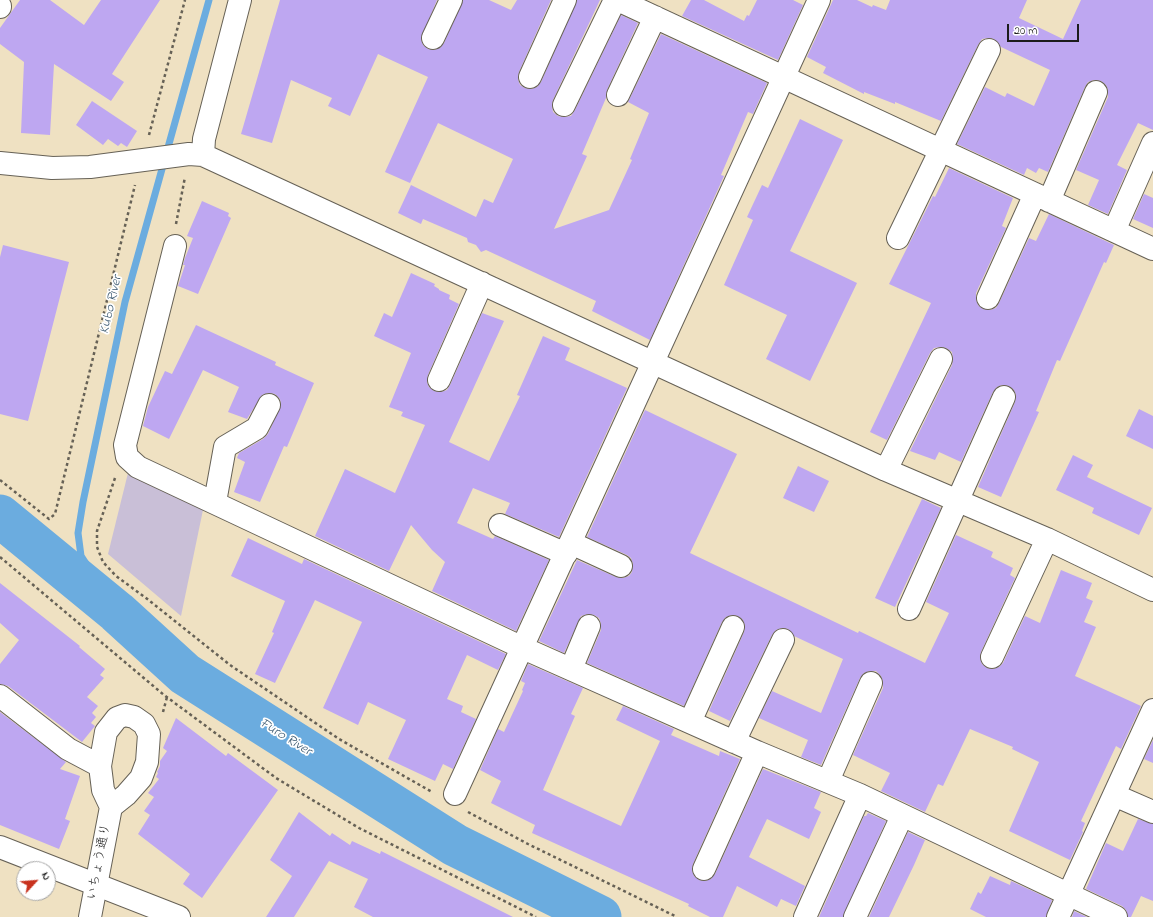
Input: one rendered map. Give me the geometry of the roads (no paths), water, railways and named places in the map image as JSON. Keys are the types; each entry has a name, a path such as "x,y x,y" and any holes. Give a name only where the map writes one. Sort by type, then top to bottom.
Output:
{"street":[{"path":"193,160 204,139 240,0"},
{"path":"433,38 451,0"},
{"path":"530,77 565,0"},
{"path":"564,105 616,0 1153,249"},
{"path":"461,802 523,648 784,77 812,2"},
{"path":"618,95 655,17"},
{"path":"898,238 989,50"},
{"path":"988,298 1042,198 1096,92"},
{"path":"1114,230 1153,143"},
{"path":"0,163 52,168 90,167 149,151 193,160 482,283 886,470 957,502 1047,539 1153,590"},
{"path":"176,246 125,445 127,457 138,467 523,648 734,742 860,795 1116,917"},
{"path":"440,380 482,283"},
{"path":"886,470 941,358"},
{"path":"909,609 1004,397"},
{"path":"215,502 225,447 257,428 269,405"},
{"path":"500,525 621,566"},
{"path":"992,657 1047,539"},
{"path":"571,669 589,626"},
{"path":"690,722 733,627"},
{"path":"734,742 783,640"},
{"path":"828,781 871,682"},
{"path":"0,696 68,750 100,766"},
{"path":"1058,917 1153,710"},
{"name":"いちょう通り","path":"90,917 111,807 104,790 100,766 106,732 117,718 125,715 134,717 144,724 149,734 149,746 141,778 126,795 111,807"},
{"path":"704,869 757,752"},
{"path":"1114,794 1153,812"},
{"path":"805,917 860,795"},
{"path":"855,917 902,816"},
{"path":"0,847 179,917"}],"waterway":[{"name":"Kubo River","path":"117,612 81,556 78,533 83,502 125,302 209,0"},
{"name":"Furo River","path":"0,516 117,612 185,674 455,845 600,917"}]}
